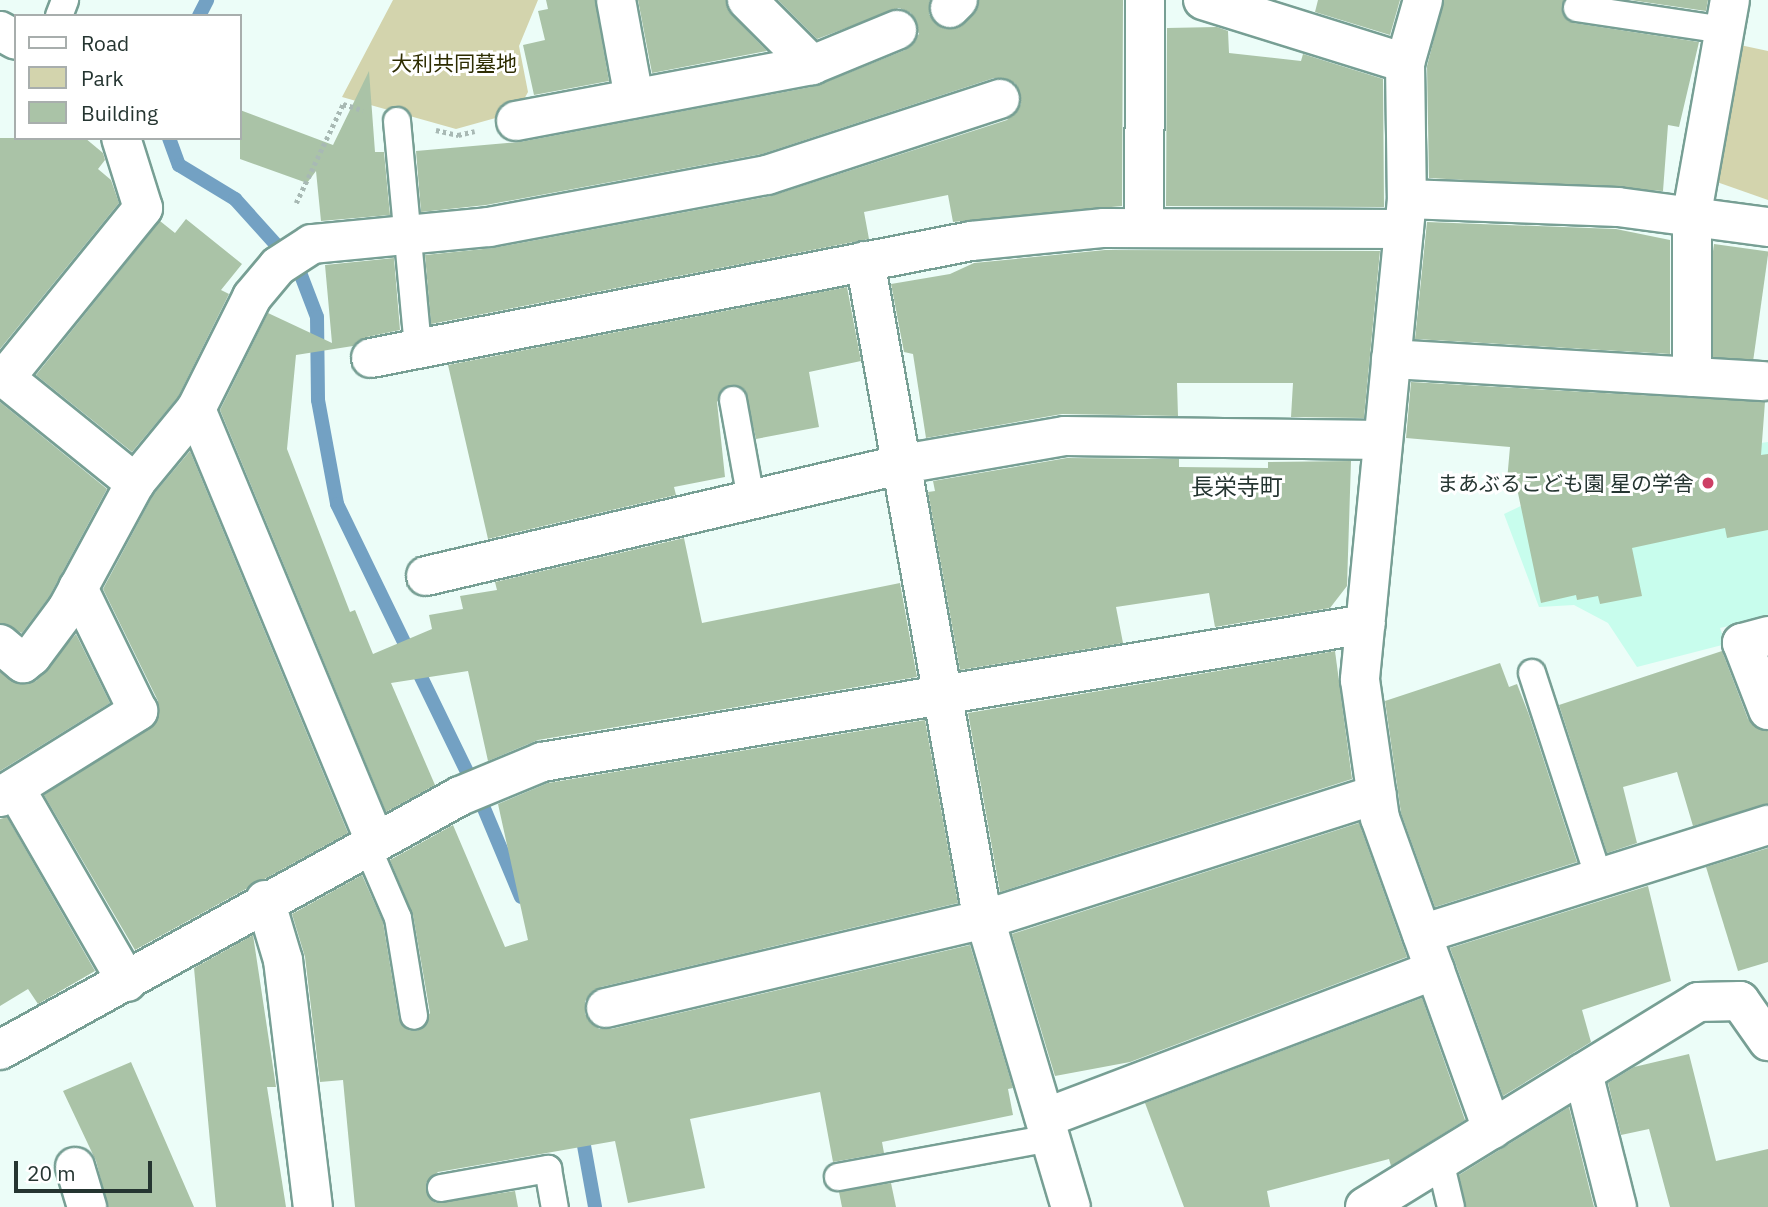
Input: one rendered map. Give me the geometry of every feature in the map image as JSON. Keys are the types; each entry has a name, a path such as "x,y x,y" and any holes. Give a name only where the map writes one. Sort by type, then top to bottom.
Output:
{"street":[{"path":"615,0 634,98"},
{"path":"747,0 812,65"},
{"path":"1144,228 1145,0"},
{"path":"1203,0 1405,63"},
{"path":"1423,0 1405,63 1405,214 1360,680 1377,794 1422,934 1492,1129"},
{"path":"1692,377 1692,213 1727,15"},
{"path":"516,121 812,65 897,30"},
{"path":"8,660 78,589 135,483 196,409 252,297 291,258 319,241 489,227 767,175 1000,99"},
{"path":"122,140 143,208 3,376 135,483"},
{"path":"371,358 971,241 1144,228 1405,214 1692,213 1768,227"},
{"path":"865,261 986,919 1071,1207"},
{"path":"1391,359 1763,381"},
{"path":"196,409 371,844"},
{"path":"426,576 903,464 1065,436 1383,440"},
{"path":"78,589 138,711 7,792 127,982"},
{"path":"0,1050 127,982 265,900 460,796 541,762 944,692 1366,624"},
{"path":"1768,636 1742,643 1768,710"},
{"path":"606,1008 986,919 1377,794"},
{"path":"1422,934 1768,825"},
{"path":"265,900 283,960 313,1207"},
{"path":"1048,1128 1435,970"},
{"path":"1366,1207 1698,1002 1740,1001 1768,1041"},
{"path":"1583,1073 1617,1207"},
{"path":"75,1167 87,1207"}],"lane":[{"path":"1577,8 1727,15"},
{"path":"397,121 404,233 418,349"},
{"path":"733,400 751,499"},
{"path":"1532,673 1599,878"},
{"path":"371,844 398,918 414,1016"},
{"path":"838,1177 1048,1128"},
{"path":"1440,1161 1451,1207"},
{"path":"441,1188 548,1169 555,1207"}],"shaded area":[{"path":"1768,442 1768,617 1720,628 1726,644 1637,667 1608,623 1574,605 1539,607 1504,514 1612,463"}],"green space":[{"name":"大利共同墓地","path":"393,0 538,0 519,46 528,92 517,112 456,129 342,97"},
{"path":"1740,45 1768,51 1768,200 1714,181"}],"building":[{"path":"546,0 595,0 609,81 534,95 523,45 545,40 538,11 548,9"},
{"path":"638,0 726,0 732,15 767,51 652,73"},
{"path":"778,0 930,0 929,14 945,29 965,23 979,0 1123,0 1122,206 953,222 948,195 864,212 869,239 431,324 425,255 493,248 771,196 1007,120 1021,104 1015,83 994,78 762,154 486,205 421,212 416,151 520,142 816,86 905,50 919,34 911,13 899,8 817,39"},
{"path":"1318,0 1400,0 1390,35 1315,12"},
{"path":"1444,0 1564,0 1563,14 1574,23 1699,42 1679,127 1668,125 1663,191 1429,178 1427,66"},
{"path":"1630,0 1708,0 1706,11"},
{"path":"1217,27 1228,31 1229,53 1301,61 1303,54 1383,79 1384,207 1166,206 1167,28"},
{"path":"369,71 375,152 384,152 390,215 321,221 316,171 307,183 240,159 242,111 333,145"},
{"path":"0,138 87,140 103,153 105,160 98,169 111,180 119,203 0,349"},
{"path":"186,219 242,264 221,290 229,294 178,397 132,452 36,375 160,221 175,233"},
{"path":"1427,222 1616,229 1670,240 1670,354 1415,339"},
{"path":"1714,244 1768,252 1753,363 1698,355"},
{"path":"1105,250 1380,251 1364,418 1291,417 1293,383 1177,383 1178,416 1062,414 926,438 913,354 904,352 891,284 950,274 974,263"},
{"path":"394,258 400,330 367,337 353,346 296,355 287,449 350,612 355,610 373,654 432,629 429,615 463,609 460,596 497,590 495,582 684,538 702,623 900,583 917,677 538,740 488,761 468,671 391,683 435,785 386,812 220,410 268,313 332,343 325,265"},
{"path":"847,287 861,361 809,372 819,427 756,439 745,390 730,385 717,402 725,477 674,487 676,495 488,539 448,365"},
{"path":"1411,382 1765,402 1761,455 1768,454 1768,530 1727,538 1725,528 1632,548 1642,596 1600,604 1598,596 1577,600 1576,595 1541,603 1518,493 1506,492 1510,447 1406,438"},
{"path":"0,402 107,489 49,597 22,633 0,623"},
{"path":"190,451 348,833 135,950 44,795 157,721 158,701 103,589 153,495"},
{"path":"1067,458 1179,459 1179,467 1268,468 1268,462 1351,461 1347,586 1330,608 1215,627 1209,593 1116,607 1123,643 960,670 928,492 935,491 933,481"},
{"path":"76,634 110,703 0,771 0,672 18,684 36,681"},
{"path":"1335,651 1352,779 1000,892 968,713"},
{"path":"1722,651 1748,719 1768,731 1768,804 1693,826 1677,772 1623,787 1637,843 1607,853 1559,705"},
{"path":"1500,663 1509,687 1517,684 1529,715 1577,862 1435,907 1401,813 1385,701"},
{"path":"925,720 958,903 601,987 585,1001 585,1014 599,1029 611,1029 970,945 1013,1088 1008,1089 1013,1115 882,1142 884,1153 833,1162 820,1092 690,1119 705,1188 628,1203 615,1141 438,1172 426,1183 429,1198 436,1203 515,1191 518,1207 355,1207 343,1080 320,1082 305,957 292,914 362,875 383,922 399,1019 408,1030 417,1031 430,1013 413,915 390,860 453,825 505,947 528,940 498,804 548,783"},
{"path":"7,817 95,971 38,1004 28,989 0,1006 0,819"},
{"path":"1359,823 1407,957 1130,1062 1055,1076 1012,934"},
{"path":"1768,848 1768,962 1738,971 1706,867"},
{"path":"1648,886 1671,981 1582,1010 1591,1042 1503,1096 1450,948"},
{"path":"253,935 276,1087 267,1087 286,1207 216,1207 194,968"},
{"path":"1422,998 1465,1120 1391,1166 1389,1159 1267,1191 1270,1207 1184,1207 1145,1103"},
{"path":"1689,1054 1716,1161 1768,1149 1768,1207 1670,1207 1649,1129 1621,1135 1608,1083 1634,1067"},
{"path":"131,1062 194,1207 108,1207 96,1161 63,1091"},
{"path":"1569,1107 1594,1207 1466,1207 1459,1175"},
{"path":"891,1183 896,1207 842,1207 839,1192"}],"waterway":[{"path":"200,14 207,0"},
{"path":"170,140 179,165 235,199 299,270 317,317 318,400 337,504 471,780"},
{"path":"480,799 521,897"},
{"path":"581,1129 595,1207"}],"place":[{"name":"まあぶるこども園 星の学舎","path":"1708,483"}],"district":[{"name":"長栄寺町","path":"1237,486"}]}
